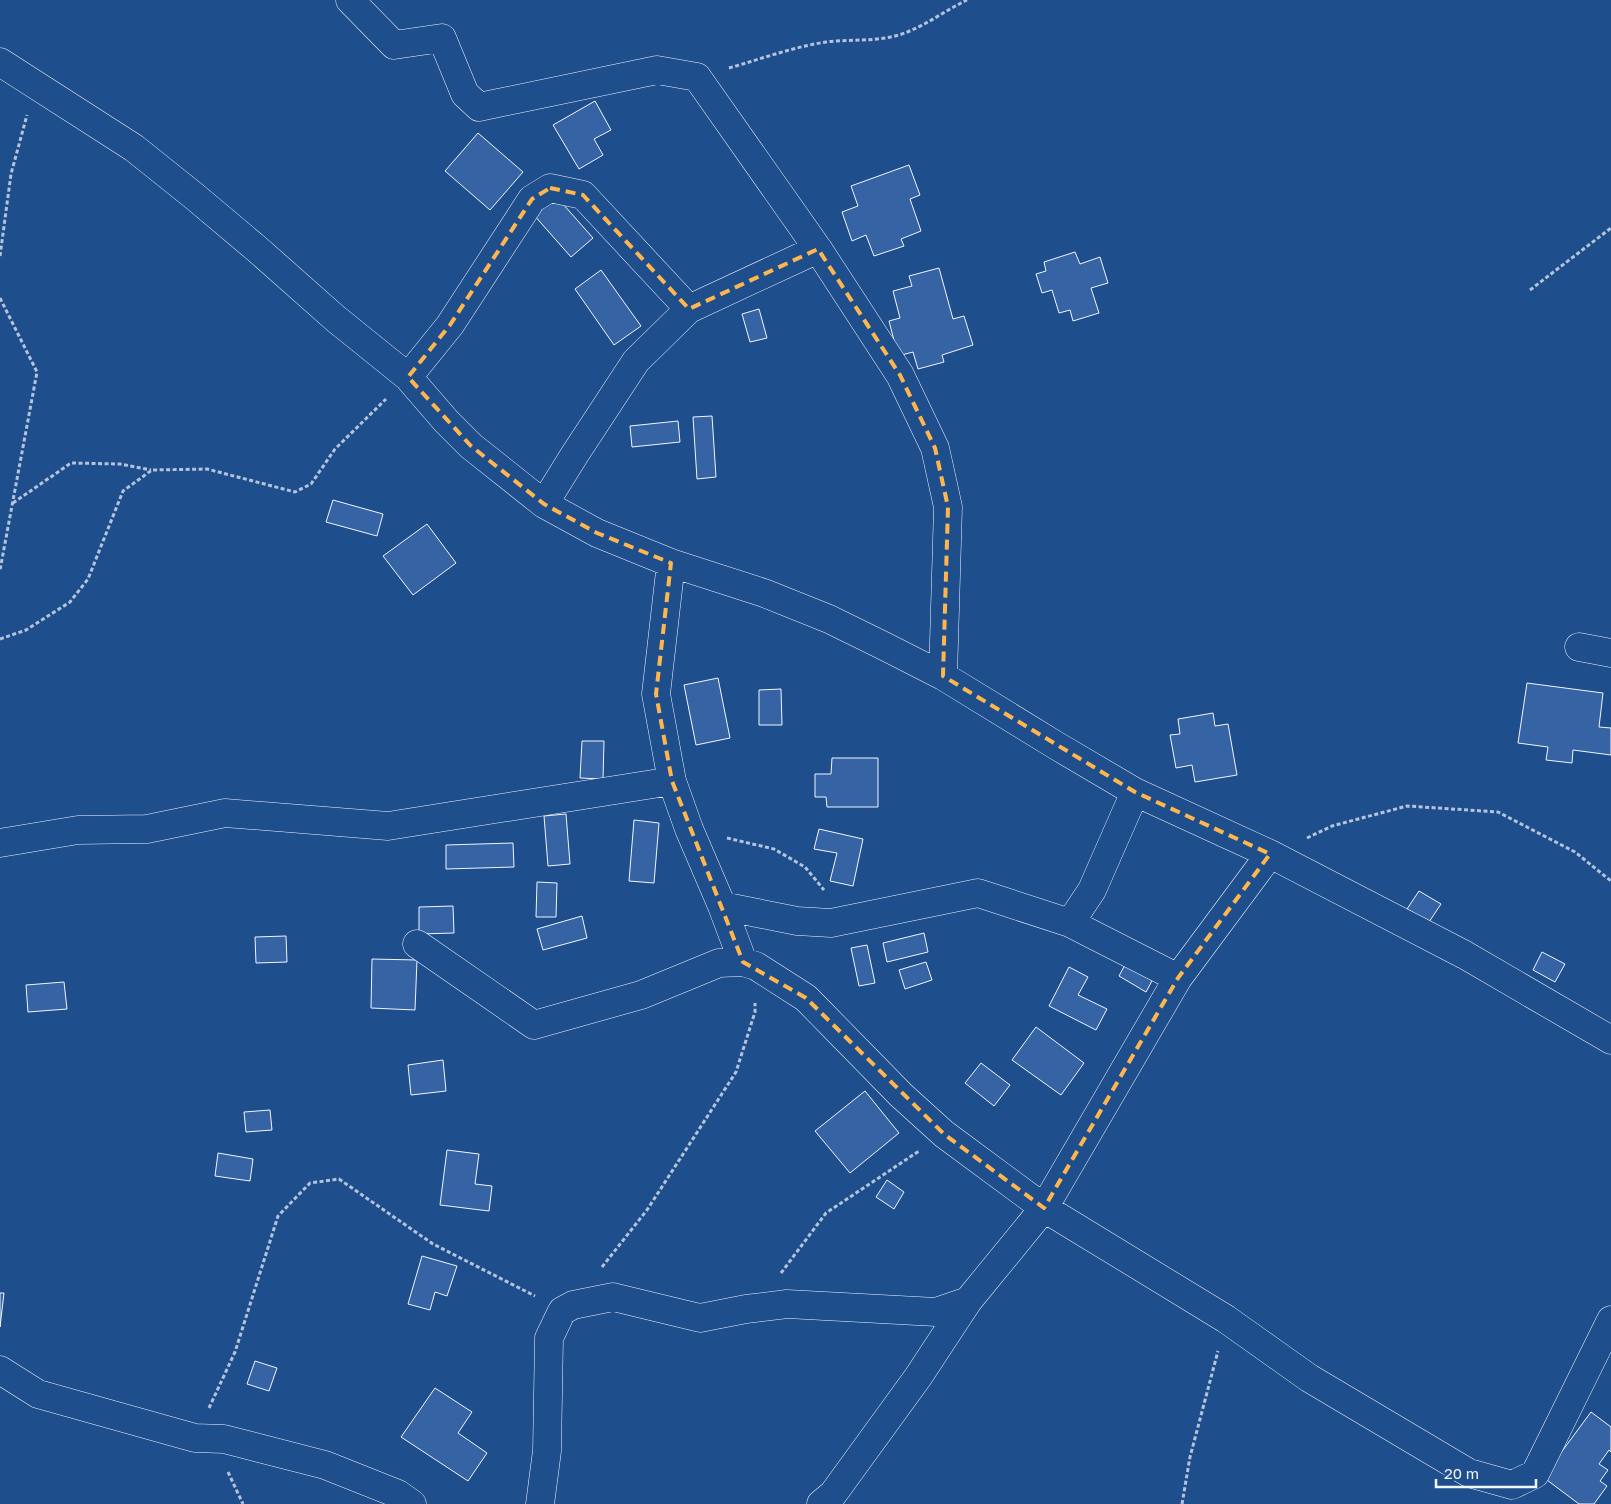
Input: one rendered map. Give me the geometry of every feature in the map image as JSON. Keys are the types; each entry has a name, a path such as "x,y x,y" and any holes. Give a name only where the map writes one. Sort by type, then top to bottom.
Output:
{"street":[{"path":"350,0 394,45 442,38 465,94 479,107 657,70 697,77 818,249 900,375 935,448 948,507 943,676"},
{"path":"0,62 134,148 194,196 258,249 336,319 408,377 446,421 471,446 544,504 597,533 671,563 764,593 829,619 943,676 1135,792 1270,854 1465,955 1611,1040"},
{"path":"408,377 450,325 532,199 550,188 583,195 689,309"},
{"path":"544,504 636,361 689,309 818,249"},
{"path":"671,563 656,694 672,781 689,829 749,964"},
{"path":"1579,647 1611,653"},
{"path":"0,843 78,830 147,829 225,813 388,826 672,781"},
{"path":"1070,923 1092,890 1135,792"},
{"path":"821,1504 833,1494 918,1377 968,1301 1044,1208 1178,978 1270,854"},
{"path":"722,906 797,921 831,923 978,893 1070,923 1178,978"},
{"path":"417,944 534,1025 641,994 719,963 749,964 806,998 901,1095 944,1134 1044,1208 1226,1319 1309,1378 1469,1473 1512,1484 1535,1474 1611,1320"},
{"path":"540,1504 547,1451 549,1338 562,1311 573,1305 613,1297 700,1318 746,1309 787,1304 936,1312 968,1301"},
{"path":"0,1370 38,1394 195,1438 224,1439 325,1464 398,1494 412,1504"}],"path":[{"path":"697,77 827,42 864,41 897,35 918,28 968,0"},
{"path":"0,256 11,174 35,84"},
{"path":"1530,290 1611,228"},
{"path":"0,298 37,372 0,570"},
{"path":"13,503 71,463 120,464 152,470 207,469 295,492 311,484 335,449 408,377"},
{"path":"0,639 26,630 70,602 88,579 123,491 152,470"},
{"path":"1270,854 1332,826 1407,806 1498,812 1575,852 1611,881"},
{"path":"689,829 774,850 805,867 829,898"},
{"path":"601,1268 647,1210 736,1072 755,1012 749,964"},
{"path":"780,1276 826,1213 944,1134"},
{"path":"195,1438 235,1352 278,1216 310,1183 340,1179 433,1244 562,1311"},
{"path":"1182,1504 1190,1457 1226,1319"}],"highlighted area":[{"path":"550,188 583,195 689,309 818,249 900,375 935,448 948,507 943,676 1135,792 1270,854 1178,978 1044,1208 944,1134 806,998 743,962 672,781 656,694 671,563 597,533 544,504 471,446 408,377 450,325 532,199"}],"building":[{"path":"595,101 611,130 594,139 603,155 579,169 553,125"},
{"path":"478,133 523,172 490,210 445,171"},
{"path":"909,165 920,195 910,199 921,231 901,239 904,246 874,256 866,235 852,241 842,212 858,206 851,186"},
{"path":"555,195 593,238 571,257 533,214"},
{"path":"1075,252 1080,264 1100,257 1108,283 1091,288 1099,313 1073,321 1070,310 1059,313 1052,290 1042,293 1036,274 1046,271 1044,262"},
{"path":"939,268 953,319 964,316 973,345 942,355 944,362 918,369 913,352 898,356 889,321 900,318 893,291 912,286 909,276"},
{"path":"601,270 641,326 614,345 575,289"},
{"path":"759,309 767,338 750,342 742,314"},
{"path":"712,416 716,477 697,479 693,417"},
{"path":"678,421 680,442 632,447 630,426"},
{"path":"333,500 383,514 377,536 326,522"},
{"path":"427,524 456,563 413,595 383,556"},
{"path":"718,678 730,738 696,745 684,685"},
{"path":"1527,683 1603,693 1599,727 1611,728 1611,755 1573,750 1572,763 1546,760 1548,747 1518,743"},
{"path":"781,689 782,725 759,725 759,690"},
{"path":"1213,713 1215,726 1228,724 1237,775 1195,782 1192,765 1176,768 1170,735 1180,734 1178,719"},
{"path":"582,741 604,741 603,779 580,778"},
{"path":"832,758 878,758 878,807 827,807 826,797 815,797 815,774 831,774"},
{"path":"566,814 570,864 548,866 544,816"},
{"path":"634,820 659,823 654,883 629,881"},
{"path":"819,829 863,839 853,886 830,881 837,853 814,849"},
{"path":"513,843 514,867 446,869 446,845"},
{"path":"537,882 557,883 556,917 536,917"},
{"path":"1419,891 1441,904 1429,922 1407,909"},
{"path":"453,906 454,933 419,934 419,907"},
{"path":"582,916 587,938 543,950 537,929"},
{"path":"924,933 928,952 887,962 883,943"},
{"path":"286,936 287,962 256,963 255,937"},
{"path":"867,945 875,983 859,986 851,948"},
{"path":"1542,952 1565,964 1555,982 1533,970"},
{"path":"372,959 417,960 415,1010 371,1008"},
{"path":"926,962 932,980 905,989 899,970"},
{"path":"1126,963 1153,979 1146,992 1119,976"},
{"path":"1069,967 1088,977 1078,995 1107,1009 1096,1030 1049,1006"},
{"path":"64,982 67,1009 28,1012 26,985"},
{"path":"1036,1027 1084,1063 1061,1095 1012,1060"},
{"path":"443,1060 446,1091 411,1095 408,1065"},
{"path":"981,1063 1010,1085 994,1106 965,1083"},
{"path":"865,1091 899,1133 850,1173 815,1131"},
{"path":"270,1110 272,1130 246,1132 244,1112"},
{"path":"447,1150 479,1154 475,1184 492,1186 489,1211 440,1205"},
{"path":"218,1153 253,1159 250,1181 215,1176"},
{"path":"887,1180 904,1192 894,1209 876,1197"},
{"path":"422,1256 457,1266 447,1296 435,1292 430,1310 408,1304"},
{"path":"0,1293 4,1293 0,1327"},
{"path":"255,1361 277,1368 269,1391 247,1384"},
{"path":"435,1388 472,1412 458,1433 487,1453 468,1481 401,1437"},
{"path":"1591,1412 1611,1427 1611,1452 1609,1450 1599,1464 1608,1470 1600,1481 1607,1486 1594,1504 1579,1504 1543,1477"}]}
